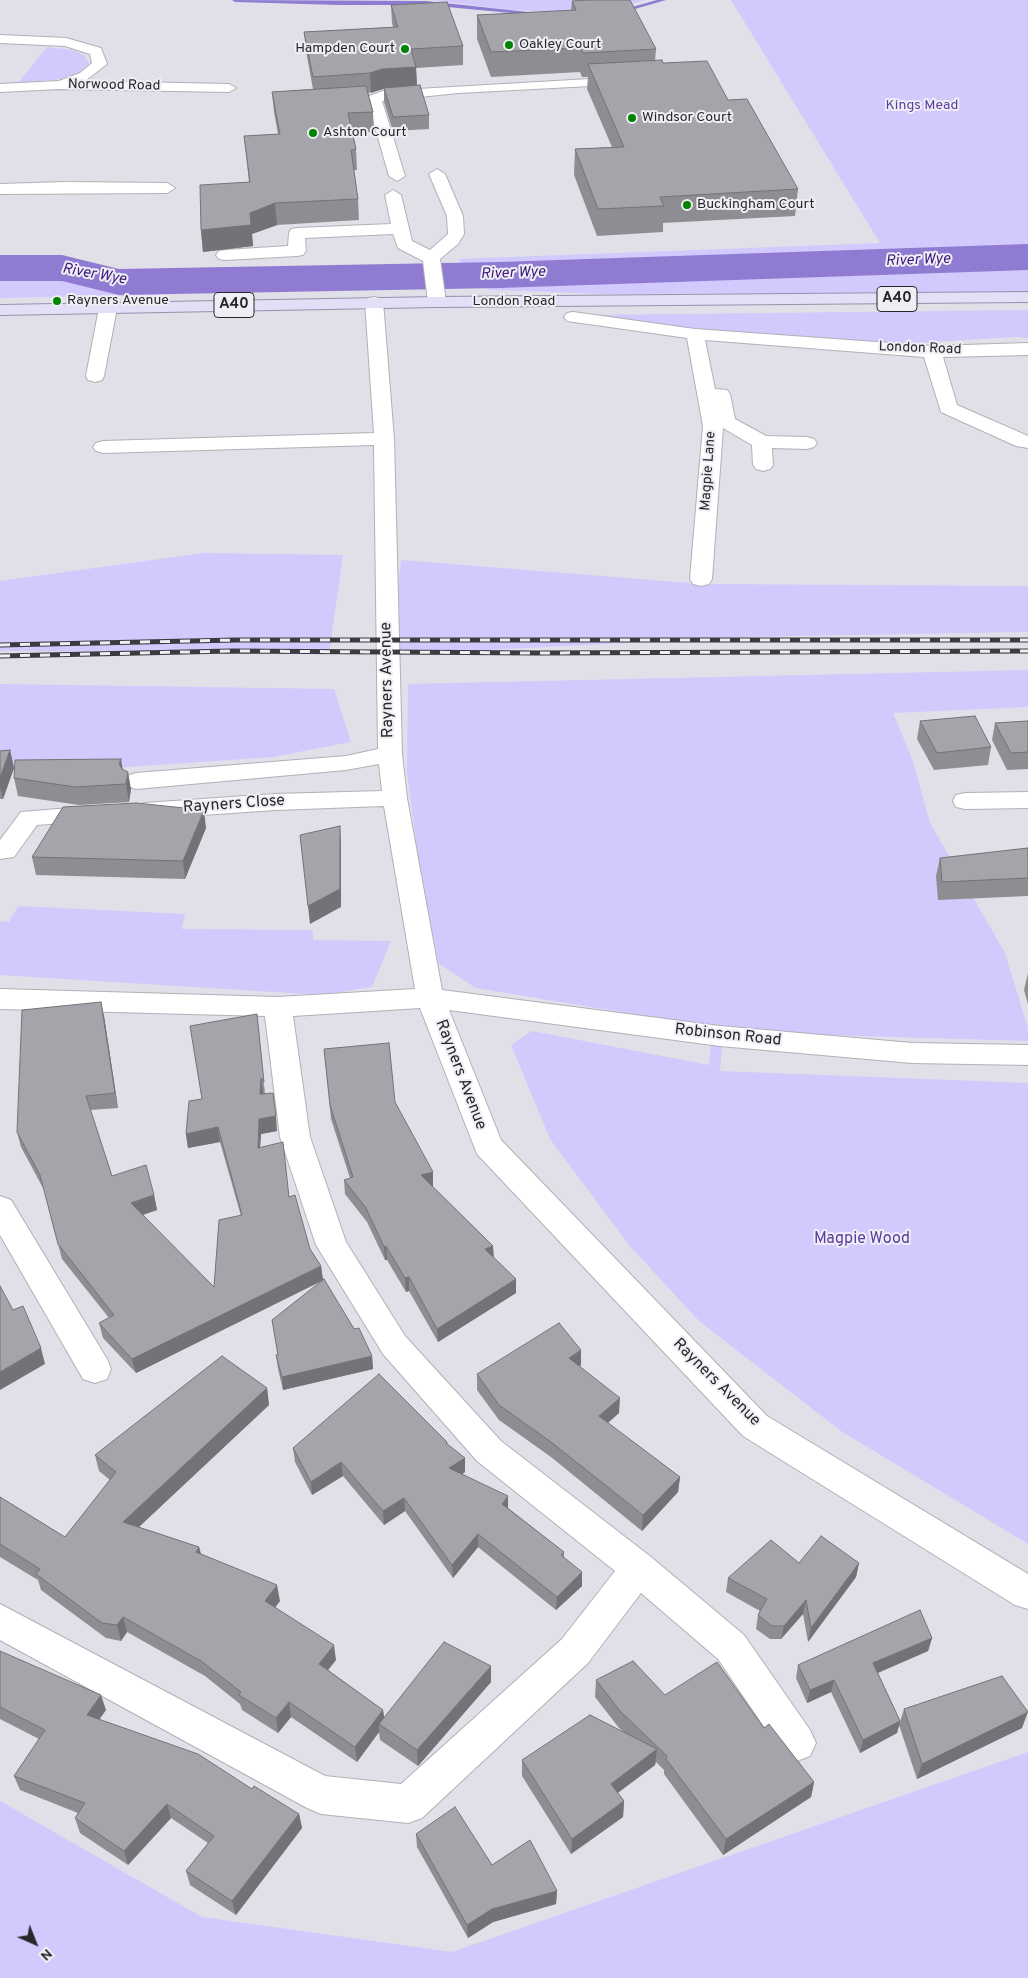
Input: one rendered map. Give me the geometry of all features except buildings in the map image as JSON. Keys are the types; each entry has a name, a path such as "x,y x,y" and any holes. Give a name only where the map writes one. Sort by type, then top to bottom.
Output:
{"main road":[{"name":"London Road","path":"0,310 374,302 436,294 1028,297"}],"street":[{"path":"0,39 66,42 96,51 100,64 85,76 59,85"},
{"path":"355,101 374,100 383,95 449,90 638,80"},
{"name":"Norwood Road","path":"0,88 59,85 229,88"},
{"path":"374,100 397,176"},
{"path":"431,260 456,234 455,216 437,174"},
{"path":"0,190 65,187 167,188"},
{"path":"393,195 404,244 431,260"},
{"path":"225,256 298,251 297,233 402,229"},
{"path":"431,260 436,294"},
{"name":"Rayners Avenue","path":"374,302 384,439 390,754 394,798 430,998 488,1146 755,1426 1028,1593"},
{"path":"96,376 108,308"},
{"name":"London Road","path":"573,317 702,335 932,352 1028,349"},
{"path":"702,335 726,422 762,442 807,443"},
{"name":"Magpie Lane","path":"701,579 713,426 702,335"},
{"path":"932,352 948,408 1023,442 1028,442"},
{"path":"103,447 384,439"},
{"path":"762,442 763,465"},
{"path":"136,781 346,763 390,754"},
{"name":"Rayners Close","path":"0,851 5,851 30,818 276,802 394,798"},
{"path":"965,801 1028,800"},
{"name":"Robinson Road","path":"0,999 278,1007 430,998 720,1036 912,1054 1028,1055"},
{"path":"278,1007 294,1137 332,1245 394,1345 489,1451 638,1568 731,1647 797,1743"},
{"path":"0,1208 95,1369"},
{"path":"0,1621 321,1795 408,1804 575,1651 638,1568"}],"green space":[{"path":"431,0 645,0 622,7 565,12 510,10"},
{"name":"Kings Mead","path":"731,0 1028,0 1028,254 465,274 459,259 880,243"},
{"path":"47,47 72,50 84,55 89,63 75,74 61,79 18,83"},
{"path":"1028,265 1028,292 606,294 492,290 475,285"},
{"path":"0,274 90,277 112,288 170,289 159,295 0,298"},
{"path":"1028,310 1028,338 1016,337 914,343 764,338 589,315"},
{"path":"203,553 343,555 329,654 0,651 0,581"},
{"path":"401,560 702,584 1028,586 1028,632 740,637 390,655"},
{"name":"Magpie Wood","path":"1028,670 1028,707 893,713 913,761 930,823 1005,953 1028,1028 1028,1041 723,1032 720,1071 1028,1083 1028,1544 841,1431 699,1321 629,1245 550,1139 511,1045 532,1031 709,1065 712,1027 476,988 439,964 421,878 407,772 408,684"},
{"path":"0,684 334,689 351,742 273,757 70,771 41,766 0,765"},
{"path":"18,906 185,914 182,929 313,930 313,940 391,941 372,987 322,995 0,975 0,921 9,922"},
{"path":"1028,1752 1028,1978 0,1978 0,1801 202,1917 452,1952"}],"waterway":[{"path":"235,0 426,3 543,14"},
{"path":"621,11 663,0"},
{"name":"River Wye","path":"0,268 62,268 119,282 499,275 1028,257"}],"railway":[{"path":"0,645 237,640 1028,640"},
{"path":"0,656 231,651 539,653 1028,651"}],"place":[{"name":"Oakley Court","path":"509,45"},
{"name":"Hampden Court","path":"405,49"},
{"name":"Windsor Court","path":"632,118"},
{"name":"Ashton Court","path":"313,133"},
{"name":"Buckingham Court","path":"687,205"},
{"name":"Rayners Avenue","path":"57,301"}]}
